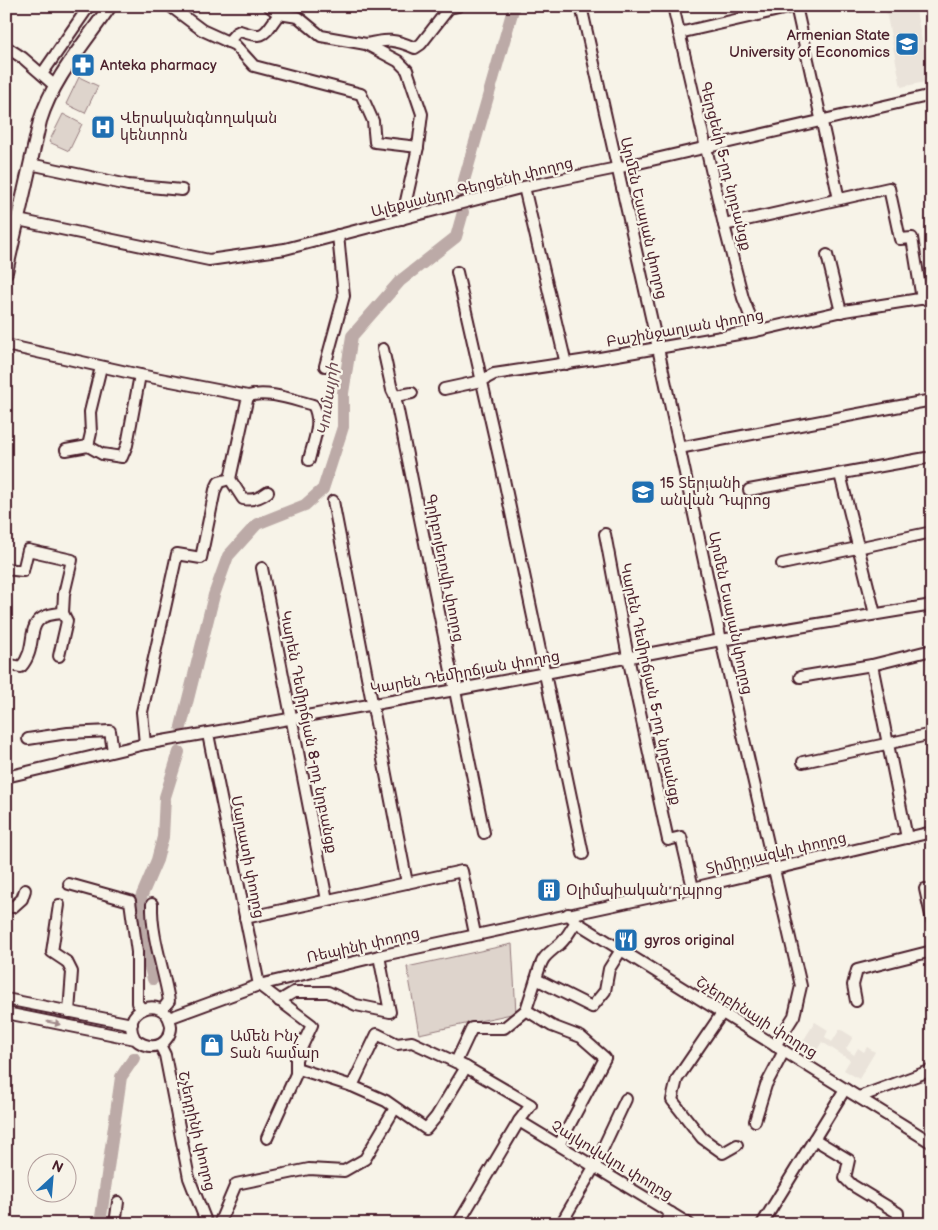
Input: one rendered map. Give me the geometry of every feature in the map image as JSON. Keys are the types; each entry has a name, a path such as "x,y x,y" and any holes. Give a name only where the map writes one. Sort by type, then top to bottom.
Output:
{"main road":[{"path":"6,272 40,121 46,103 54,85 110,6"}],"street":[{"path":"42,74 89,6"},
{"path":"170,6 202,30 235,45 254,66 361,94 373,121 375,142 418,147"},
{"path":"269,6 279,14 298,17 321,36 366,44 398,60 407,70 422,114 418,147 402,219"},
{"path":"366,44 386,40 400,41 415,48 421,44 449,8 458,6"},
{"name":"Արմեն Եսայան փողոց","path":"581,6 721,640 801,986 794,1016 775,1046"},
{"name":"Գերցենի 5-րդ նրբանցք","path":"673,6 724,225 743,298 756,330"},
{"path":"679,33 796,6 839,199"},
{"path":"228,42 240,31 253,36 260,36 265,33 279,14"},
{"path":"6,47 54,85"},
{"name":"Ալեքսանդր Գերցենի փողոց","path":"18,220 210,260 285,249 524,187 617,168 705,146 932,95"},
{"path":"30,164 128,185 182,190"},
{"path":"524,187 566,364"},
{"path":"724,225 890,188 900,239 912,238 927,298"},
{"path":"325,366 344,296 338,236"},
{"path":"827,255 841,312"},
{"path":"457,272 502,470 583,854"},
{"name":"Բաշինջաղյան փողոց","path":"444,389 481,381 494,374 658,348 841,312 927,298"},
{"path":"6,346 248,396 256,394 275,395 313,405 318,414 319,421 308,460"},
{"name":"Գրիբոյեդովի փողոց","path":"383,349 395,396 484,834"},
{"path":"88,446 91,433 90,412 101,367"},
{"path":"66,450 88,446 102,454 122,456 128,445 140,375"},
{"path":"395,396 412,393"},
{"path":"248,396 230,479 243,499 261,498 268,492"},
{"path":"679,448 932,400"},
{"path":"749,490 926,458"},
{"path":"840,474 875,614"},
{"path":"145,744 142,712 176,554 201,558 215,490 219,482 230,479"},
{"path":"333,501 407,883"},
{"path":"782,564 932,532"},
{"name":"Կարեն Դեմիրճյան 5-րդ նրբանցք","path":"605,534 628,658 668,840 681,837 693,888"},
{"path":"6,569 23,571 28,550 72,560 64,594 63,613 67,621 59,656"},
{"name":"Կարեն Դեմիրճյան 8-րդ նրբանցք","path":"262,568 290,719 327,900"},
{"name":"Կարեն Դեմիրճյան փողոց","path":"6,778 145,744 372,705 721,640 932,605"},
{"path":"6,664 21,667 27,660 35,623 42,616 63,613"},
{"path":"800,677 872,665 932,650"},
{"path":"872,665 886,743 907,838"},
{"path":"28,739 68,733 110,732 113,751"},
{"name":"Մարատի փողոց","path":"208,734 259,985"},
{"path":"803,762 932,734"},
{"name":"Տիմիրյազևի փողոց","path":"568,914 693,888 932,832"},
{"path":"245,918 462,871 475,934"},
{"path":"69,884 130,901 137,952 137,1003 142,1009"},
{"path":"925,888 932,920"},
{"path":"6,906 13,907 22,899 24,890"},
{"path":"152,904 152,921 169,1001 165,1014"},
{"path":"59,905 52,952 67,962 72,972 70,1012"},
{"name":"Շչերբինայի փողոց","path":"568,914 576,922 932,1143"},
{"name":"Ռեպինի փողոց","path":"165,1014 259,985 568,914"},
{"path":"456,1062 472,1028 504,1028 526,1010 541,961 551,949 560,944 576,922"},
{"path":"536,979 592,1006 605,990 608,969 621,950"},
{"path":"856,1001 853,985 857,970 932,951"},
{"path":"279,1001 294,992 328,992 356,1005 390,1012 379,956"},
{"path":"259,985 312,1025 296,1059 296,1074 267,1138"},
{"path":"6,999 132,1024"},
{"path":"6,1013 135,1039 147,1046 160,1044 167,1039 171,1027 165,1014 150,1007 142,1009 135,1015 132,1024 132,1032 135,1039"},
{"path":"526,1010 552,1026 581,1036 605,1058 559,1145"},
{"path":"722,1013 676,1079 672,1100 702,1138 723,1153 737,1145"},
{"path":"352,1086 377,1034 397,1044 412,1042 456,1062 531,1105 519,1121 458,1224"},
{"name":"Շչեդրինի փողոց","path":"160,1044 165,1056 189,1178 206,1224"},
{"path":"755,1121 766,1085 784,1052"},
{"path":"296,1068 352,1086 386,1101 426,1129 436,1117 466,1067"},
{"path":"859,1097 932,1070"},
{"path":"762,1224 845,1089"},
{"path":"561,1224 594,1166 626,1099"},
{"path":"219,1224 236,1184 309,1170 344,1171 365,1159 395,1108"},
{"name":"Չայկովսկու փողոց","path":"519,1121 689,1224"},
{"path":"814,1139 849,1160 845,1178 852,1185 898,1213 898,1224"},
{"path":"115,1224 118,1202"},
{"path":"665,1224 671,1213"}],"shaded area":[{"name":"Armenian State University of Economics","path":"885,6 915,6 930,81 901,87"},
{"path":"79,77 98,86 85,113 66,104"},
{"path":"63,114 82,124 69,151 49,142"},
{"path":"512,944 516,1013 419,1034 407,967"},
{"path":"815,1022 828,1030 825,1037 832,1042 840,1029 853,1037 846,1049 854,1055 858,1048 864,1052 867,1047 875,1052 859,1079 844,1070 850,1060 822,1042 817,1050 803,1041"}],"waterway":[{"name":"Կումայրի","path":"461,191 514,6"},
{"name":"Կումայրի","path":"181,727 214,595 228,556 257,524 305,505 323,489 343,427 343,393 352,336 400,281 456,237 463,212"},
{"path":"153,979 140,930 139,902 157,860 163,837 165,797 179,752"},
{"path":"100,1224 121,1077 134,1058"}],"place":[{"name":"Armenian State University of Economics","path":"907,44"},
{"name":"Anteka pharmacy","path":"83,65"},
{"name":"Վերականգնողական կենտրոն","path":"103,127"},
{"name":"15 Տերյանի անվան Դպրոց","path":"643,492"},
{"name":"Օլիմպիական դպրոց","path":"549,890"},
{"name":"gyros original","path":"626,940"},
{"name":"Ամեն Ինչ Տան համար","path":"212,1045"}]}
